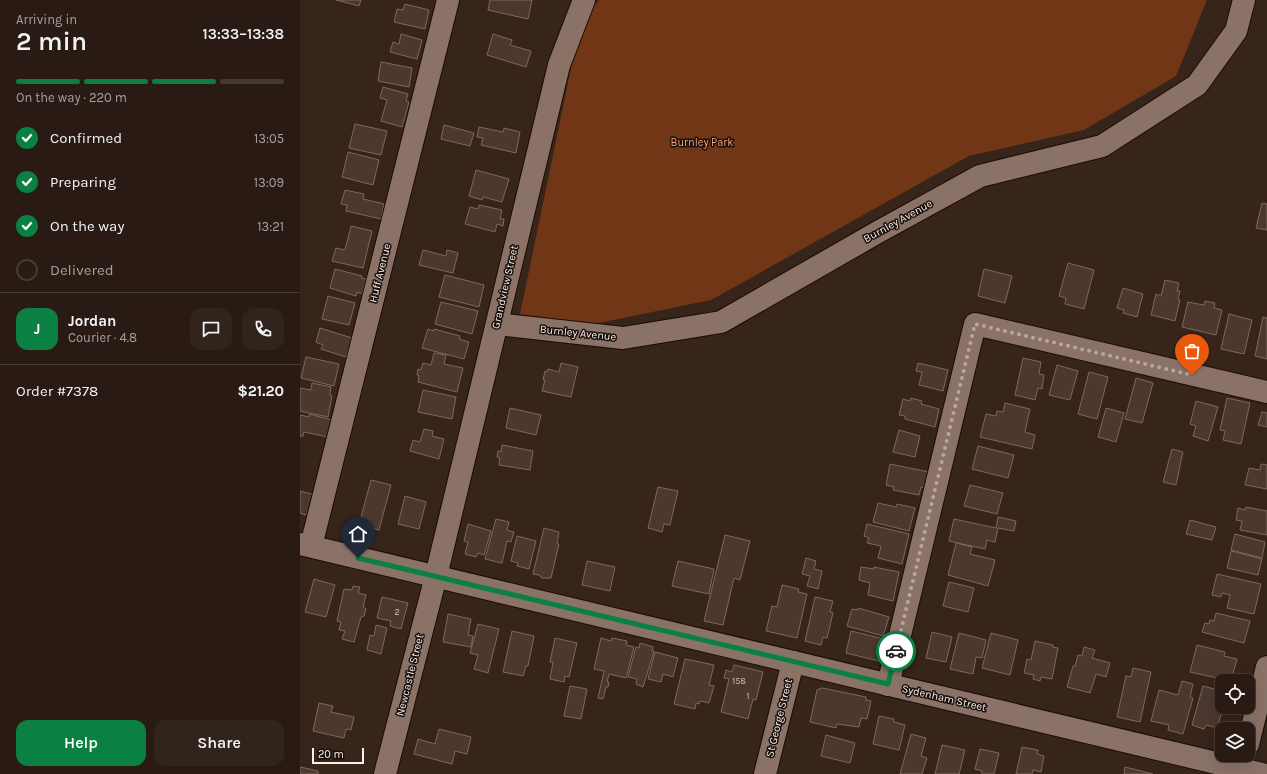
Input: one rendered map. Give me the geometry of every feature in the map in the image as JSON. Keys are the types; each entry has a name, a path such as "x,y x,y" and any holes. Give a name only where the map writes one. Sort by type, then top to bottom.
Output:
{"street":[{"name":"Huff Avenue","path":"306,545 448,0"},
{"name":"Grandview Street","path":"436,576 559,65 584,0"},
{"name":"Burnley Avenue","path":"496,324 623,338 721,322 878,232 980,176 1102,146 1197,85 1236,30 1244,0"},
{"path":"888,684 975,324 1267,392"},
{"name":"Sydenham Street","path":"306,545 793,662 1247,768"},
{"name":"Newcastle Street","path":"385,774 436,576"},
{"name":"St George Street","path":"765,774 793,662"},
{"path":"1253,722 1267,667"}],"green space":[{"name":"Burnley Park","path":"599,0 1207,0 1176,76 1084,130 969,156 711,300 594,324 520,314 580,25"}],"building":[{"path":"336,0 361,0 359,6"},
{"path":"490,0 532,0 528,19 488,10"},
{"path":"405,4 429,10 425,29 394,22 397,9 403,10"},
{"path":"401,34 422,40 417,59 390,52 393,42 399,44"},
{"path":"493,34 512,40 510,45 531,51 526,67 487,55"},
{"path":"381,62 412,68 409,87 378,81"},
{"path":"383,87 408,94 406,101 409,102 402,127 381,121 387,100 380,98"},
{"path":"355,124 387,131 381,155 349,148"},
{"path":"444,125 474,133 470,146 441,139"},
{"path":"479,127 503,132 504,128 520,132 516,153 481,145 483,138 477,137"},
{"path":"348,152 379,160 373,185 342,177"},
{"path":"476,170 509,179 502,202 483,197 482,200 469,196"},
{"path":"345,190 364,194 363,199 384,204 381,219 346,211 347,205 341,204"},
{"path":"1262,203 1267,204 1267,230 1256,228"},
{"path":"479,205 502,210 500,219 504,219 503,226 497,224 495,232 465,224 470,207 478,209"},
{"path":"351,226 372,231 363,268 332,261 336,248 345,250"},
{"path":"423,250 446,256 447,250 458,253 453,273 419,265"},
{"path":"1068,263 1094,270 1084,309 1065,304 1066,298 1059,296"},
{"path":"335,269 362,276 361,278 366,279 362,294 357,292 356,296 330,288"},
{"path":"984,269 1012,276 1005,303 978,296"},
{"path":"445,275 484,285 479,307 439,297"},
{"path":"1165,280 1179,283 1177,291 1180,291 1178,299 1180,300 1175,321 1151,315 1156,294 1161,296"},
{"path":"1123,288 1143,294 1137,317 1123,313 1124,310 1117,308"},
{"path":"328,296 355,303 349,325 322,319"},
{"path":"1205,301 1215,303 1214,308 1222,310 1216,335 1182,327 1188,302 1204,305"},
{"path":"441,302 478,311 472,334 435,324"},
{"path":"1229,314 1252,320 1244,354 1221,349"},
{"path":"1263,317 1267,318 1267,359 1255,356"},
{"path":"320,328 352,338 346,357 321,349 323,345 316,342"},
{"path":"428,329 433,331 434,329 460,336 459,339 469,342 464,359 422,348"},
{"path":"434,353 446,355 444,364 463,368 457,392 418,382 418,369 421,370 423,363 431,365"},
{"path":"306,357 339,364 334,386 301,378"},
{"path":"1023,358 1041,362 1039,374 1044,375 1042,389 1038,388 1035,400 1015,395"},
{"path":"561,363 578,367 571,397 542,391 545,380 543,380 545,371 547,372 548,369 559,372"},
{"path":"918,363 948,370 943,391 919,385 922,372 916,371"},
{"path":"1057,365 1078,371 1070,400 1049,395"},
{"path":"1089,372 1108,377 1097,419 1078,414"},
{"path":"1136,378 1153,383 1142,423 1125,419"},
{"path":"312,383 331,387 330,395 332,396 328,417 300,411 300,388 311,390"},
{"path":"423,390 456,397 452,419 418,412"},
{"path":"911,398 922,401 921,404 939,409 935,427 905,419 905,416 899,415 903,399 910,401"},
{"path":"1227,398 1250,403 1241,444 1223,440 1225,431 1220,430"},
{"path":"1196,401 1218,407 1208,441 1193,436 1196,426 1190,424"},
{"path":"1005,403 1030,409 1025,432 1035,435 1032,449 980,437 986,414 996,416 997,411 1003,412"},
{"path":"510,408 541,415 536,435 506,428"},
{"path":"1106,408 1124,413 1116,442 1098,437"},
{"path":"1262,412 1267,413 1267,427 1258,425"},
{"path":"309,414 332,420 328,437 304,432 303,436 300,436 300,415 309,417"},
{"path":"424,429 433,431 432,436 444,439 439,459 410,451 413,440 420,442"},
{"path":"899,430 920,436 915,457 893,452"},
{"path":"502,445 533,451 530,470 499,465 500,458 497,457 498,451 501,452"},
{"path":"978,446 1014,455 1008,478 972,469"},
{"path":"1172,449 1183,452 1176,485 1163,482"},
{"path":"890,464 929,472 925,488 921,487 919,495 893,490 894,487 886,485"},
{"path":"1261,464 1267,465 1267,489 1245,485 1249,468 1260,470"},
{"path":"371,480 391,485 379,530 359,525"},
{"path":"970,485 1003,493 997,514 964,506"},
{"path":"658,487 678,491 670,525 664,524 662,532 648,528"},
{"path":"300,491 315,495 309,516 300,513"},
{"path":"405,496 426,502 419,529 398,524"},
{"path":"878,503 896,507 897,504 915,508 909,531 873,522"},
{"path":"1246,507 1267,511 1267,535 1240,530 1242,521 1236,520 1238,508 1245,510"},
{"path":"998,517 1016,521 1014,531 998,528 995,542 987,540 985,549 949,541 954,519 996,528"},
{"path":"496,519 509,522 507,530 514,532 511,542 507,541 502,563 485,559"},
{"path":"1190,520 1216,527 1212,540 1186,534"},
{"path":"468,524 491,531 484,555 478,553 476,557 465,554 468,542 464,541"},
{"path":"867,524 909,534 902,564 878,558 881,546 867,543 869,538 864,536"},
{"path":"544,528 559,532 557,544 559,544 551,578 542,578 539,575 533,574"},
{"path":"1235,534 1265,542 1262,558 1231,550"},
{"path":"725,535 750,541 740,580 734,578 723,625 704,621"},
{"path":"517,536 536,541 529,569 517,566 518,563 511,561"},
{"path":"956,543 972,547 970,554 995,560 988,586 948,575"},
{"path":"1231,551 1262,559 1258,575 1227,568"},
{"path":"806,558 816,561 814,569 822,571 818,589 807,586 810,576 802,574"},
{"path":"587,561 615,567 610,591 582,585"},
{"path":"678,561 714,569 709,594 672,586"},
{"path":"861,567 874,569 874,567 899,572 893,601 868,595 870,583 859,580"},
{"path":"1217,574 1261,584 1254,614 1227,608 1230,595 1222,593 1221,597 1212,595"},
{"path":"314,579 335,585 326,617 305,612"},
{"path":"949,582 974,588 968,612 943,606"},
{"path":"782,585 799,589 798,592 807,594 797,638 766,631 772,606 777,607"},
{"path":"353,586 360,587 358,593 366,595 363,607 366,609 364,616 361,617 354,642 342,639 345,631 339,630 341,622 337,621 344,589 352,590"},
{"path":"382,597 408,603 401,629 390,626 391,621 377,618"},
{"path":"815,597 833,601 830,612 833,613 827,638 823,637 821,645 805,641"},
{"path":"858,608 889,617 883,636 847,626 852,609 857,610"},
{"path":"1216,613 1250,621 1244,643 1202,632 1205,623 1209,624 1210,620 1214,621"},
{"path":"448,614 471,619 468,635 473,636 471,647 443,642"},
{"path":"478,624 499,629 488,673 474,669 478,655 470,653"},
{"path":"376,625 387,628 381,654 367,650 370,635 374,636"},
{"path":"512,631 534,636 528,666 526,666 523,676 503,672"},
{"path":"851,631 884,639 879,661 846,653"},
{"path":"932,632 952,637 946,662 926,658"},
{"path":"959,633 986,640 982,658 976,657 973,674 950,669"},
{"path":"991,633 1018,640 1010,675 982,668"},
{"path":"555,638 577,643 569,677 565,676 564,682 550,679 553,662 550,662"},
{"path":"601,638 611,641 612,638 627,641 626,645 634,647 626,678 609,674 607,682 609,682 608,687 606,687 603,699 598,698 604,671 594,669"},
{"path":"1035,641 1053,645 1053,647 1058,648 1052,679 1041,677 1040,681 1033,679 1034,675 1024,673 1027,659 1031,660"},
{"path":"640,643 653,647 652,651 654,651 643,687 636,684 637,679 628,677 636,647 639,648"},
{"path":"1197,645 1225,652 1224,656 1237,659 1233,674 1215,674 1215,677 1190,672"},
{"path":"1084,647 1095,650 1092,658 1110,663 1106,677 1096,674 1090,693 1067,687 1073,666 1075,666 1078,655 1082,656"},
{"path":"655,652 678,658 673,677 663,674 661,682 648,679"},
{"path":"685,659 714,665 709,685 714,686 709,703 700,701 699,704 696,703 695,709 674,704"},
{"path":"734,665 763,672 756,700 753,699 748,719 721,712 729,679 724,678 726,670 732,672"},
{"path":"1133,668 1151,672 1140,722 1117,717 1126,676 1131,677"},
{"path":"1182,681 1193,684 1190,697 1193,698 1183,734 1168,730 1169,725 1151,721 1159,690 1178,695"},
{"path":"570,686 587,689 581,719 564,716"},
{"path":"1203,686 1215,689 1215,714 1221,714 1219,722 1215,722 1215,727 1206,725 1204,729 1192,725"},
{"path":"822,688 866,697 866,700 871,701 867,719 861,718 859,727 837,724 836,728 810,722 817,690"},
{"path":"319,703 333,706 331,712 354,717 351,730 346,729 344,738 313,731"},
{"path":"879,716 894,719 894,722 905,725 899,750 873,744"},
{"path":"439,729 471,737 467,754 455,751 452,764 414,754 418,739 435,744"},
{"path":"911,734 926,738 921,756 927,758 922,774 900,774"},
{"path":"826,735 855,743 850,763 821,756"},
{"path":"942,745 965,750 959,774 935,774"},
{"path":"1022,747 1038,750 1037,754 1044,756 1041,772 1033,770 1032,774 1016,774"},
{"path":"980,749 999,753 994,774 982,774 982,771 975,769"},
{"path":"300,767 318,771 318,774 300,774"},
{"path":"1125,767 1153,774 1124,774"}],"way so far":[{"path":"896,651 975,324 1192,375"}],"route":[{"path":"358,558 888,684 896,651"}]}
